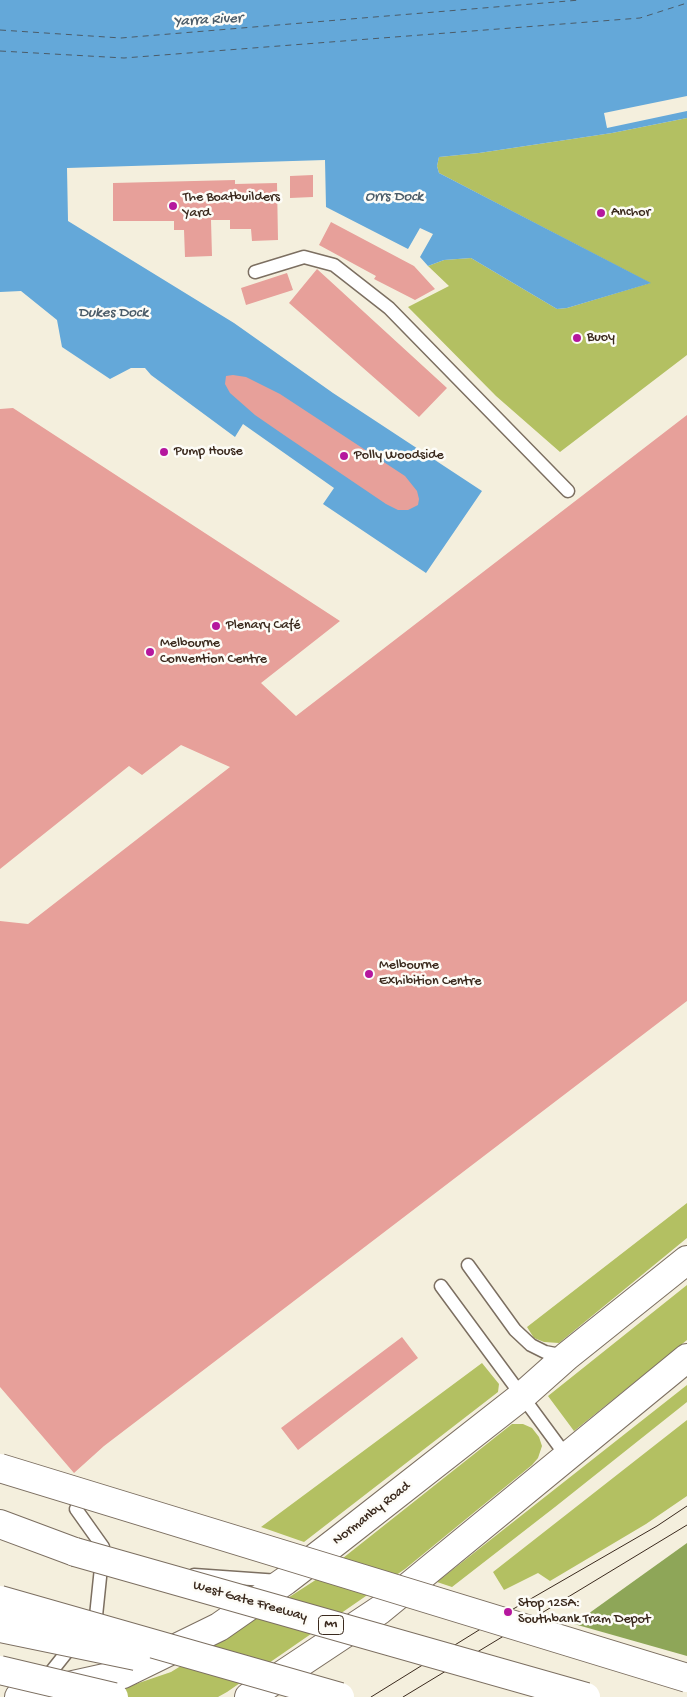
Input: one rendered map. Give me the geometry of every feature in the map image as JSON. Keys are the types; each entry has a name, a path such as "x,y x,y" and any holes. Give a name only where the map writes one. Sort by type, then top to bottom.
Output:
{"main road":[{"name":"Normanby Road","path":"26,1695 123,1674 218,1627 285,1581 522,1396 567,1356 687,1260"},
{"path":"249,1697 380,1610 687,1358"},
{"path":"0,1468 687,1678"},
{"path":"0,1524 75,1552"},
{"name":"West Gate Freeway","path":"0,1530 586,1697"},
{"path":"0,1600 339,1697"},
{"path":"0,1628 339,1697"},
{"path":"0,1670 114,1697"}],"lane":[{"path":"255,272 304,257 334,265 389,308 568,491"},
{"path":"468,1265 515,1330 531,1345 545,1352 567,1356"},
{"path":"441,1286 567,1457"},
{"path":"76,1509 103,1547 192,1575 285,1581"},
{"path":"26,1695 96,1616 103,1547"}],"green space":[{"path":"687,118 687,355 560,452 496,396 408,307 449,286 428,266 444,260 471,258 557,309 567,308 650,283 439,173 437,166 439,157 479,153 612,133"},
{"path":"687,1203 687,1238 559,1343 544,1342 534,1338 527,1327"},
{"path":"687,1285 687,1340 574,1431 548,1396"},
{"path":"482,1363 499,1384 498,1392 304,1542 261,1527"},
{"path":"687,1385 687,1402 555,1507 452,1587 437,1582"},
{"path":"687,1420 687,1496 646,1524 550,1581 538,1573 504,1590 493,1572"},
{"path":"512,1424 523,1424 532,1428 539,1437 542,1446 538,1458 532,1465 405,1569 227,1692 218,1697 85,1697 127,1687 171,1672 212,1647 314,1581"},
{"path":"687,1543 687,1656 574,1624"}],"water":[{"path":"0,0 687,0 687,118 612,133 479,153 439,157 437,166 439,173 651,283 567,308 557,309 471,258 444,260 428,266 420,257 433,234 420,228 408,249 326,207 325,160 67,168 68,221 234,323 333,393 482,491 426,573 323,504 334,488 243,424 235,437 151,375 145,368 131,368 110,379 62,347 57,320 21,291 0,292"}],"pier":[{"path":"687,96 687,111 607,128 604,113"}],"building":[{"path":"313,175 313,197 290,198 290,176"},
{"path":"235,180 235,184 277,183 278,240 252,241 251,229 230,229 230,220 211,220 212,256 185,257 184,230 174,230 174,221 113,221 113,183"},
{"path":"331,222 414,266 435,289 415,300 374,279 376,276 319,245"},
{"path":"317,269 447,388 419,417 289,303"},
{"path":"287,273 293,290 246,305 241,288"},
{"name":"Polly Woodside","path":"226,376 246,377 280,394 405,476 417,491 418,505 408,510 398,510 386,504 255,415 230,393 225,384"},
{"name":"Melbourne Exhibition Centre","path":"13,408 340,621 261,683 296,716 687,415 687,1001 104,1446 74,1473 0,1387 0,921 28,924 230,767 181,745 142,775 129,766 0,869 0,409"},
{"path":"402,1337 418,1358 298,1450 281,1428"}],"ferry route":[{"path":"0,30 121,38 580,0"},
{"path":"0,51 124,58 640,18 687,3"}],"tram line":[{"path":"371,1697 508,1612 657,1526 687,1506"},
{"path":"403,1697 687,1525"}],"place":[{"name":"The Boatbuilders Yard","path":"173,206"},
{"name":"Anchor","path":"601,213"},
{"name":"Buoy","path":"577,338"},
{"name":"Pump House","path":"164,452"},
{"name":"Polly Woodside","path":"344,456"},
{"name":"Plenary Café","path":"216,626"},
{"name":"Melbourne Convention Centre","path":"150,652"},
{"name":"Melbourne Exhibition Centre","path":"369,974"},
{"name":"Stop 125A: Southbank Tram Depot","path":"508,1612"}],"water label":[{"name":"Yarra River","path":"208,21"},
{"name":"Orrs Dock","path":"394,198"},
{"name":"Dukes Dock","path":"113,314"}]}
